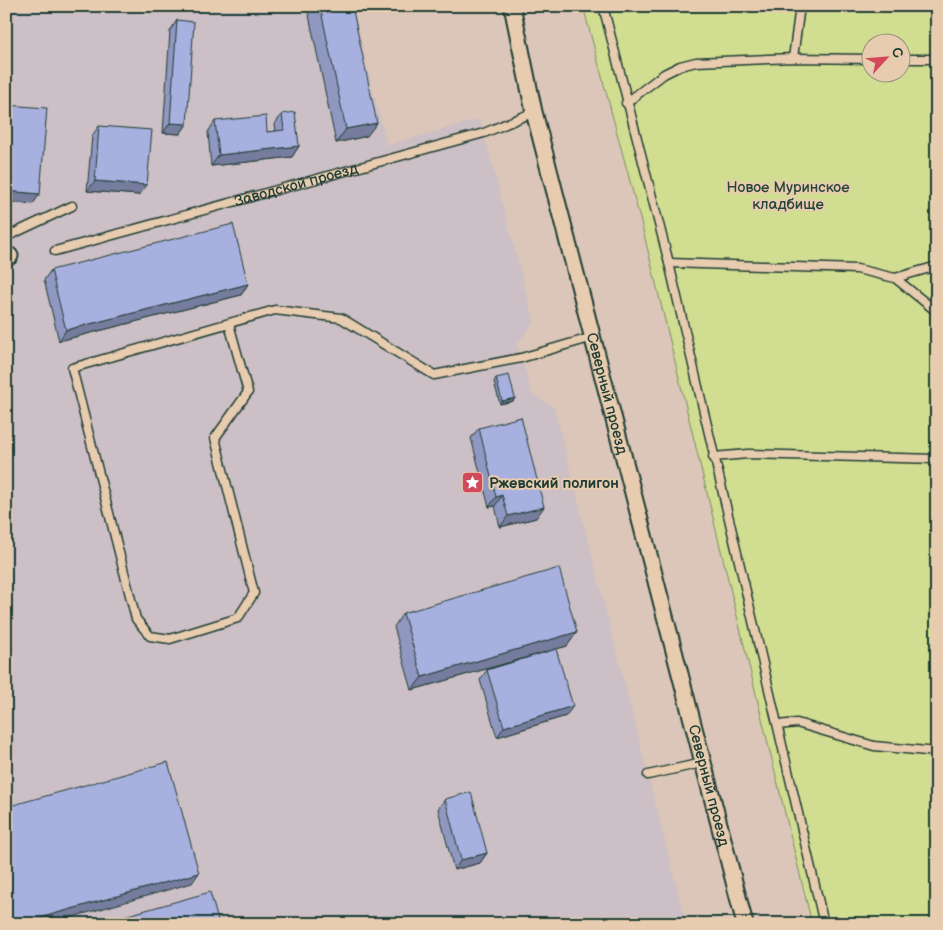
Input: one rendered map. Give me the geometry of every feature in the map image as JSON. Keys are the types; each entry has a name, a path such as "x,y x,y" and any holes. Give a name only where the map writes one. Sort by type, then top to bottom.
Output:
{"street":[{"name":"Северный проезд","path":"512,6 534,112 745,924"}],"lane":[{"path":"603,6 668,263 824,924"},
{"path":"794,58 800,6"},
{"path":"626,103 664,74 680,66 696,62 794,58 860,59"},
{"path":"910,59 937,60"},
{"name":"Заводской проезд","path":"55,251 484,133 534,112"},
{"path":"6,237 72,206"},
{"path":"668,263 857,269 895,278 937,312"},
{"path":"895,278 937,266"},
{"path":"229,324 248,392 215,438 254,593 238,618 170,639 150,636 136,619 72,368 275,310 341,318 434,375 521,358 593,337"},
{"path":"713,457 748,454 937,459"},
{"path":"778,725 804,724 874,746 937,752"},
{"path":"648,775 702,763"}],"shaded area":[{"path":"6,6 352,6 387,145 480,119 534,322 517,344 532,394 554,407 686,924 6,924"}],"green space":[{"name":"Новое Муринское кладбище","path":"583,6 937,6 937,924 812,924 642,226"}],"building":[{"path":"320,6 352,6 377,123 346,129"},
{"path":"177,20 194,22 187,124 170,123"},
{"path":"6,105 47,108 40,194 6,191"},
{"path":"295,112 299,146 219,155 215,121 266,116 267,132 284,130 282,114"},
{"path":"99,126 152,130 147,185 95,181"},
{"path":"233,224 248,284 66,330 51,270"},
{"path":"509,375 515,398 502,401 496,378"},
{"path":"521,417 544,507 508,516 502,495 496,497 479,428"},
{"path":"559,568 577,632 422,677 403,613"},
{"path":"556,649 573,706 504,727 487,670"},
{"path":"168,762 199,873 18,924 6,924 6,807"},
{"path":"471,792 487,853 461,860 445,799"},
{"path":"210,892 219,924 96,924"}],"place":[{"name":"Ржевский полигон","path":"473,483"}]}
